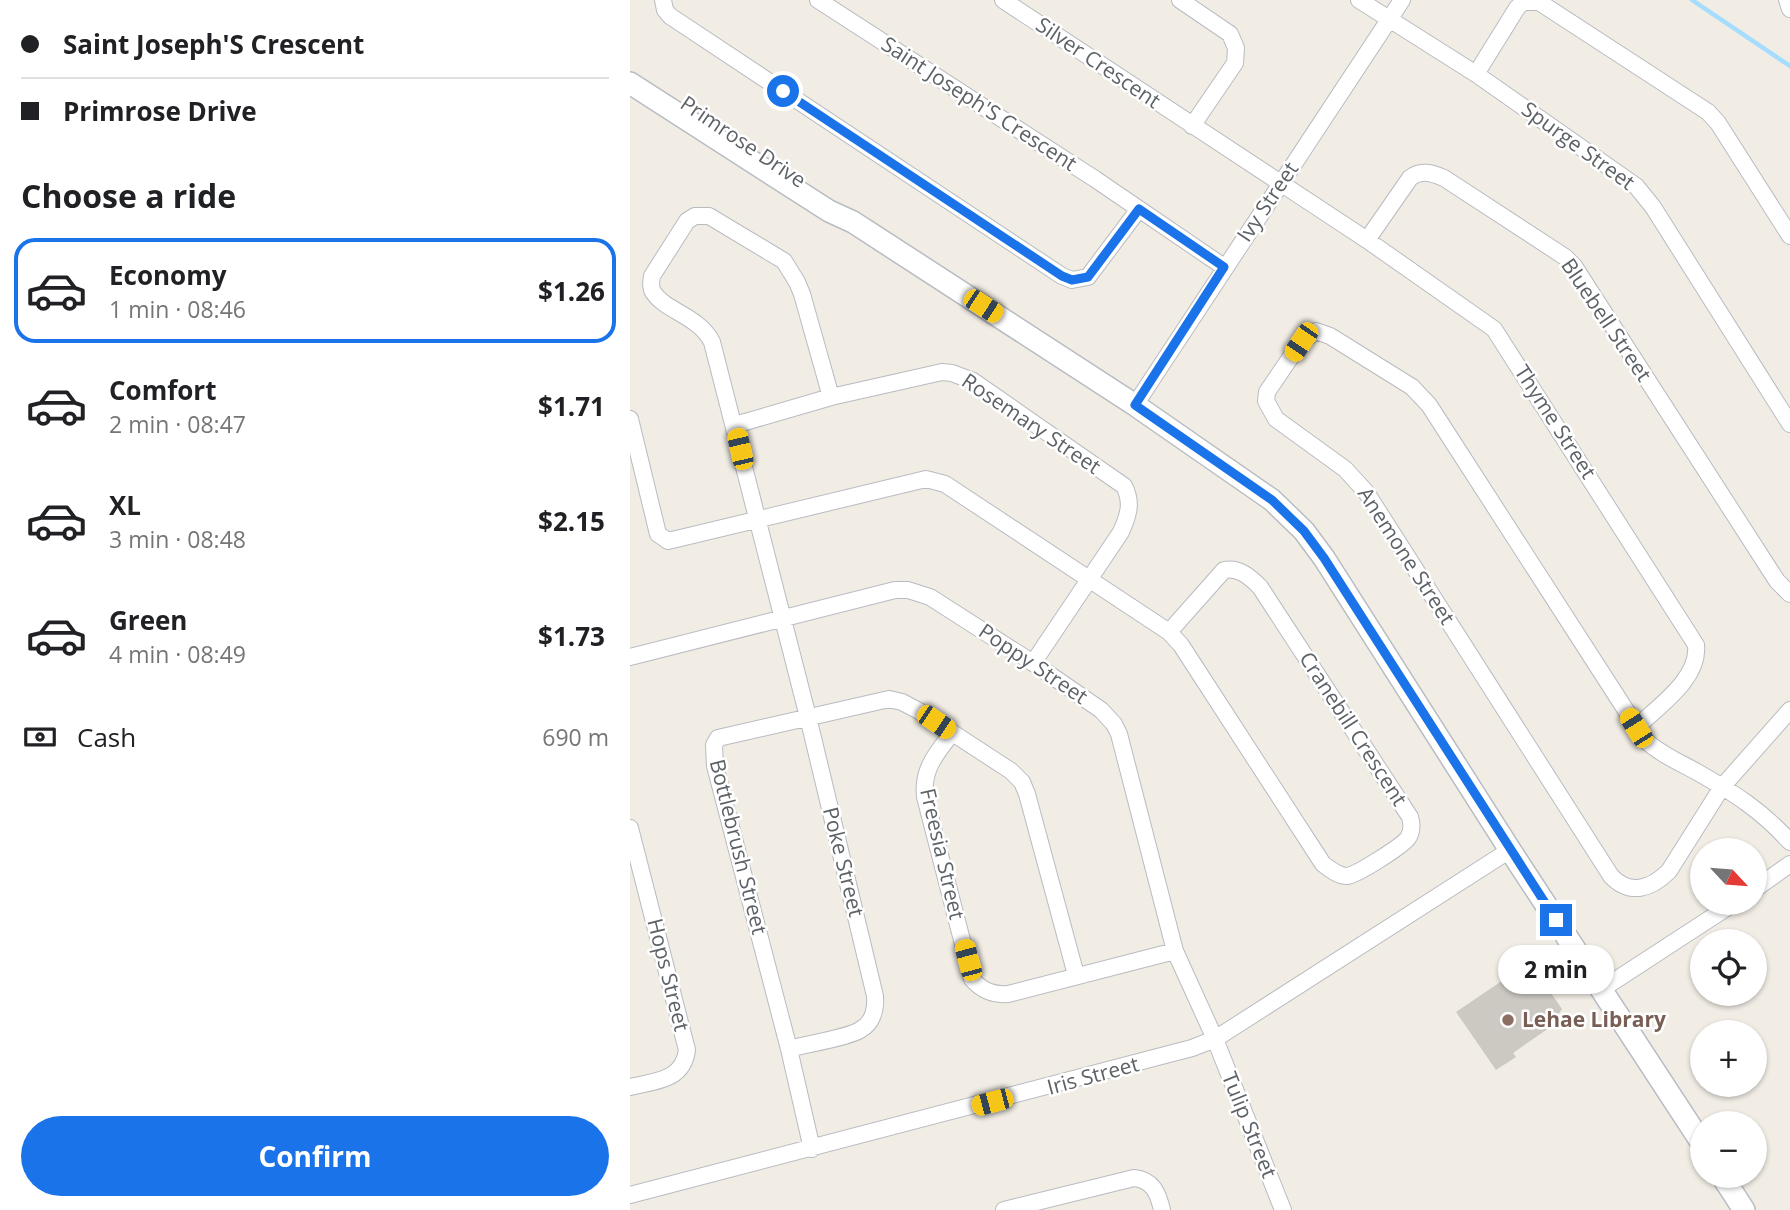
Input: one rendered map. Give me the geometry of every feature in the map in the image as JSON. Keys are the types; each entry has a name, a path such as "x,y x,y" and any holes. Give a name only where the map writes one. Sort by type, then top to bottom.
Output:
{"street":[{"path":"663,0 665,10 670,16 1062,276 1072,280 1088,277 1139,209"},
{"name":"Saint Joseph'S Crescent","path":"818,0 1224,267"},
{"name":"Silver Crescent","path":"1003,0 1281,183"},
{"path":"1180,0 1230,34 1236,48 1235,63 1192,126"},
{"name":"Spurge Street","path":"1359,0 1476,74 1636,186 1653,207 1790,424"},
{"name":"Ivy Street","path":"1135,405 1402,0"},
{"path":"1787,0 1790,9"},
{"path":"1476,74 1517,8 1523,2 1539,2 1708,112 1718,123 1790,236"},
{"name":"Primrose Drive","path":"630,66 831,202 853,222"},
{"name":"Primrose Drive","path":"630,83 829,211 853,222 1135,405 1272,500 1304,531 1690,1125"},
{"name":"Bluebell Street","path":"1367,240 1410,178 1415,173 1428,172 1444,178 1565,257 1574,266 1777,581 1790,594"},
{"name":"Thyme Street","path":"1281,183 1494,329 1693,638 1697,653 1689,673 1636,728"},
{"name":"Poke Street","path":"789,1049 860,1031 872,1018 876,1008 875,996 808,717 712,342 707,333 652,291 652,276 687,221 695,216 717,219 784,261 802,294 831,397"},
{"name":"Anemone Street","path":"1722,786 1675,862 1660,881 1638,889 1627,887 1611,876 1366,492 1345,469 1276,419 1269,410 1267,392 1301,342 1316,331 1330,336 1423,396 1645,740 1657,750 1722,786 1763,813 1790,842"},
{"name":"Rosemary Street","path":"735,425 831,397 942,372 952,373 973,381 1124,486 1129,500 1128,516 1121,532 1033,663"},
{"name":"Cranebill Crescent","path":"630,419 658,534 663,539 673,540 926,479 936,480 954,489 1169,632 1181,645 1323,864 1332,871 1349,876 1406,840 1412,824 1410,817 1253,580 1237,570 1224,570 1169,632"},
{"name":"Poppy Street","path":"630,657 895,590 908,590 930,597 1033,663 1101,710 1119,734 1175,951 1214,1039"},
{"name":"Bottlebrush Street","path":"812,1149 789,1049 713,756 718,738 889,699 902,702 1011,771 1022,782 1027,794 1076,975"},
{"path":"1722,786 1790,710"},
{"name":"Freesia Street","path":"952,733 926,769 924,789 972,979 983,990 1000,994 1175,951"},
{"name":"Hops Street","path":"630,828 687,1050 683,1066 673,1076 630,1087"},
{"name":"Iris Street","path":"630,1195 1171,1055 1214,1039 1510,850"},
{"path":"1768,880 1790,864"},
{"path":"1602,989 1716,915"},
{"name":"Tulip Street","path":"1214,1039 1283,1210"},
{"path":"1004,1210 1134,1178 1145,1181 1154,1188 1163,1210"},
{"path":"1730,1188 1744,1210"}],"building":[{"name":"Lehae Library","path":"1515,972 1525,987 1540,977 1562,1009 1549,1028 1513,1053 1516,1057 1496,1070 1456,1012"}],"waterway":[{"path":"1692,0 1790,66"}],"place":[{"name":"Lehae Library","path":"1508,1020"}],"route":[{"path":"783,91 1062,276 1072,280 1088,277 1094,271 1139,209 1224,267 1135,405 1272,500 1304,531 1324,558 1556,920"}]}
